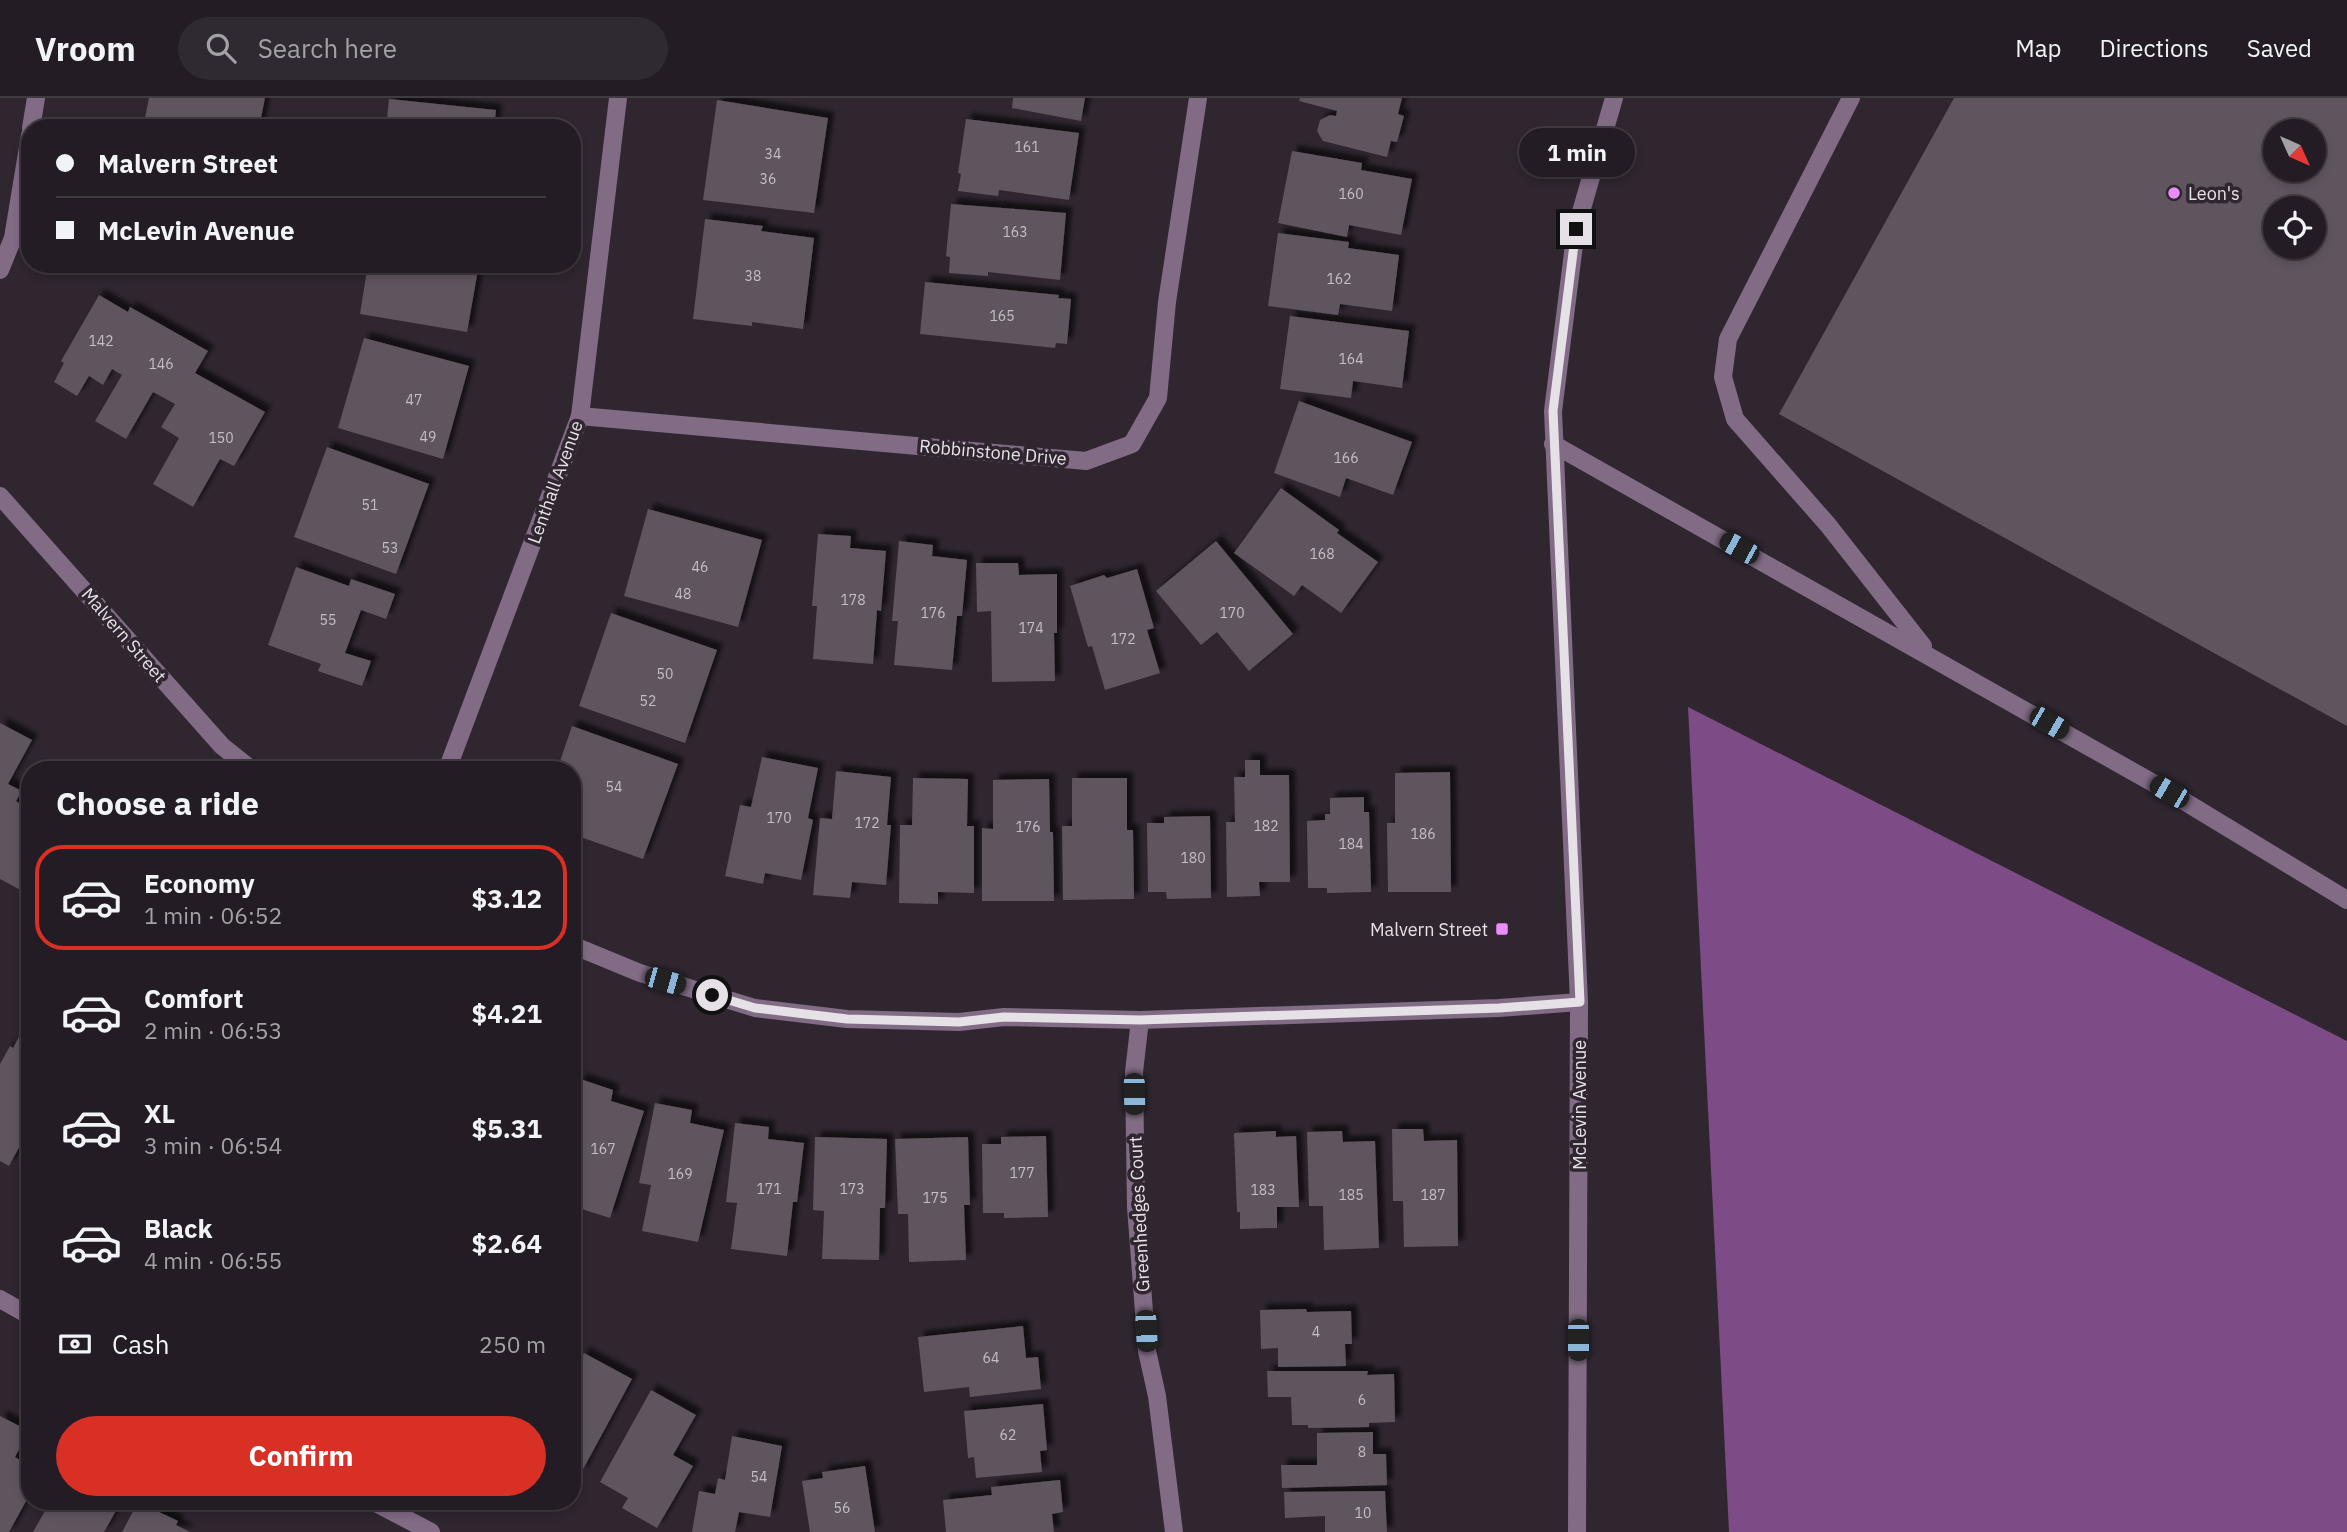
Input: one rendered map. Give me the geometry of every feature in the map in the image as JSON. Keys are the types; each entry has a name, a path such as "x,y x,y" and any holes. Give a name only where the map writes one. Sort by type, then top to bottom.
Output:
{"street":[{"path":"32,119 36,98"},
{"name":"Lenthall Avenue","path":"450,761 580,416 618,98"},
{"name":"Robbinstone Drive","path":"580,416 1086,461 1132,444 1158,398 1167,302 1198,98"},
{"name":"McLevin Avenue","path":"1577,1532 1580,1002 1553,411 1576,229 1614,98"},
{"path":"1851,98 1728,339 1723,377 1735,419 1828,525 1929,655"},
{"path":"0,270 13,238 21,190"},
{"path":"1553,444 2169,792 2347,900"},
{"name":"Malvern Street","path":"0,496 222,746 241,761"},
{"path":"581,949 640,973 755,1008 847,1019 959,1022 1004,1017 1140,1020 1499,1008 1580,1002"},
{"name":"Greenhedges Court","path":"1140,1020 1134,1072 1136,1207 1147,1351 1157,1396 1174,1532"},
{"path":"0,1299 21,1310"},
{"path":"389,1510 431,1532"}],"shaded area":[{"path":"1688,707 2347,1041 2347,1532 1729,1532"}],"building":[{"path":"149,98 265,98 261,119 145,119"},
{"path":"1013,98 1085,98 1081,121 1012,108"},
{"path":"1300,98 1402,98 1398,114 1404,116 1397,142 1391,141 1387,157 1323,141 1317,131 1320,120 1330,115 1336,116 1337,111 1299,101"},
{"path":"1954,98 2347,98 2347,726 1779,414"},
{"path":"389,99 496,110 495,119 387,119"},
{"path":"717,100 828,118 814,213 703,200"},
{"path":"966,119 1079,133 1069,200 999,190 998,196 958,191"},
{"path":"1292,151 1362,163 1361,170 1412,179 1401,235 1349,225 1347,237 1278,223"},
{"path":"951,204 1066,213 1060,280 988,272 988,276 949,273 950,257 946,256"},
{"path":"705,219 763,226 761,231 814,238 803,329 752,322 752,326 693,319"},
{"path":"1278,233 1349,242 1348,248 1399,255 1392,311 1340,304 1338,315 1268,306"},
{"path":"367,273 477,273 467,332 360,314"},
{"path":"925,282 1059,295 1058,298 1071,299 1067,344 1056,343 1055,348 920,334"},
{"path":"99,295 128,312 130,307 208,351 195,373 265,412 234,466 220,459 193,507 153,484 179,438 161,427 175,404 153,392 126,439 95,421 122,375 112,369 103,385 89,376 77,396 54,382 64,363 61,361"},
{"path":"1290,316 1409,331 1402,388 1353,381 1351,398 1280,389"},
{"path":"364,338 469,366 443,459 338,428"},
{"path":"1299,401 1412,442 1393,495 1346,478 1340,497 1274,473"},
{"path":"327,447 429,484 396,574 294,537"},
{"path":"1281,488 1378,562 1341,613 1302,585 1294,596 1234,553"},
{"path":"648,509 762,540 738,627 624,596"},
{"path":"818,534 851,536 850,548 886,551 881,611 877,610 873,664 813,659 817,606 812,606"},
{"path":"899,541 933,545 932,556 967,560 962,616 957,616 952,670 894,665 898,621 892,621"},
{"path":"1216,541 1293,634 1249,671 1217,632 1201,645 1156,591"},
{"path":"976,563 1018,563 1019,575 1057,574 1055,681 992,682 991,611 977,612"},
{"path":"296,567 349,586 351,579 395,594 386,619 361,610 345,653 371,661 362,686 318,671 321,664 268,645"},
{"path":"1137,569 1154,628 1147,630 1160,673 1105,690 1092,646 1088,647 1070,586 1104,575 1107,578"},
{"path":"611,613 717,650 685,743 579,706"},
{"path":"0,723 32,740 8,784 21,790 16,801 21,804 21,890 0,879"},
{"path":"572,726 678,764 643,859 581,837 581,761 560,761"},
{"path":"762,757 818,768 808,818 813,820 801,880 765,873 763,884 725,876 740,805 751,807"},
{"path":"1245,760 1260,760 1260,775 1289,775 1290,882 1259,882 1260,896 1227,897 1226,822 1235,822 1234,777 1245,777"},
{"path":"836,771 891,777 887,825 891,825 886,885 852,882 850,898 813,895 820,818 832,819"},
{"path":"1450,772 1451,892 1388,892 1387,823 1395,823 1395,773"},
{"path":"913,778 968,779 967,826 974,826 974,893 938,892 938,904 899,903 900,825 912,825"},
{"path":"1072,778 1127,778 1127,830 1133,830 1134,899 1063,900 1062,826 1072,826"},
{"path":"1049,779 1054,901 982,901 982,828 993,829 993,780"},
{"path":"1364,797 1364,812 1369,812 1371,892 1327,893 1327,888 1308,888 1307,821 1325,820 1325,814 1330,814 1330,798"},
{"path":"1210,816 1211,898 1167,899 1166,892 1148,892 1147,823 1164,823 1164,817"},
{"path":"21,1036 21,1144 9,1166 0,1161 0,1064 10,1046 13,1048"},
{"path":"581,1079 613,1090 611,1101 644,1111 610,1218 581,1209"},
{"path":"655,1103 692,1110 690,1123 724,1130 698,1242 642,1231 651,1185 639,1183"},
{"path":"735,1123 769,1127 768,1139 804,1143 797,1202 793,1202 787,1256 731,1249 737,1203 726,1202"},
{"path":"1392,1129 1423,1129 1424,1141 1457,1140 1458,1246 1404,1247 1403,1201 1393,1201"},
{"path":"1276,1131 1276,1137 1296,1136 1299,1207 1277,1207 1277,1228 1240,1229 1234,1133"},
{"path":"1342,1131 1343,1142 1375,1141 1379,1248 1324,1250 1323,1206 1309,1206 1307,1132"},
{"path":"1046,1136 1048,1217 1004,1218 1004,1213 983,1213 982,1144 1001,1144 1001,1137"},
{"path":"815,1137 887,1139 885,1208 880,1208 879,1260 822,1259 824,1211 813,1210"},
{"path":"968,1137 970,1205 964,1205 966,1260 909,1262 908,1214 898,1214 895,1139"},
{"path":"1306,1309 1307,1312 1351,1311 1352,1344 1345,1344 1346,1366 1278,1367 1278,1348 1261,1349 1260,1310"},
{"path":"1023,1326 1026,1358 1038,1357 1041,1389 970,1397 969,1387 924,1392 918,1337"},
{"path":"584,1353 632,1379 581,1473 581,1358"},
{"path":"1267,1371 1368,1371 1367,1375 1394,1374 1395,1422 1369,1423 1369,1427 1308,1428 1308,1425 1292,1425 1291,1397 1268,1397"},
{"path":"651,1390 696,1415 673,1455 693,1466 657,1528 622,1508 628,1498 600,1482"},
{"path":"1043,1404 1047,1450 1040,1451 1042,1472 976,1478 974,1457 968,1458 964,1411"},
{"path":"0,1416 21,1427 21,1446 15,1457 21,1461 21,1510 9,1532 0,1532"},
{"path":"1373,1432 1373,1454 1386,1454 1387,1485 1282,1488 1281,1465 1317,1465 1317,1433"},
{"path":"732,1436 782,1446 770,1517 739,1512 735,1532 692,1532 699,1491 715,1494 718,1478 725,1480"},
{"path":"865,1466 875,1532 810,1532 802,1481 823,1478 822,1472"},
{"path":"1060,1480 1063,1512 1052,1514 1054,1532 946,1532 943,1500 992,1495 991,1487"},
{"path":"1385,1491 1387,1532 1325,1532 1325,1516 1285,1518 1284,1492"},
{"path":"45,1510 116,1510 104,1532 33,1532"},
{"path":"134,1510 155,1510 178,1521 176,1525 190,1532 122,1532"}],"place":[{"name":"Leon's","path":"2174,193"},
{"name":"Malvern Street","path":"1502,929"}],"route":[{"path":"712,995 755,1008 847,1019 959,1022 1004,1017 1140,1020 1499,1008 1580,1002 1553,444 1553,411 1576,229"}]}
